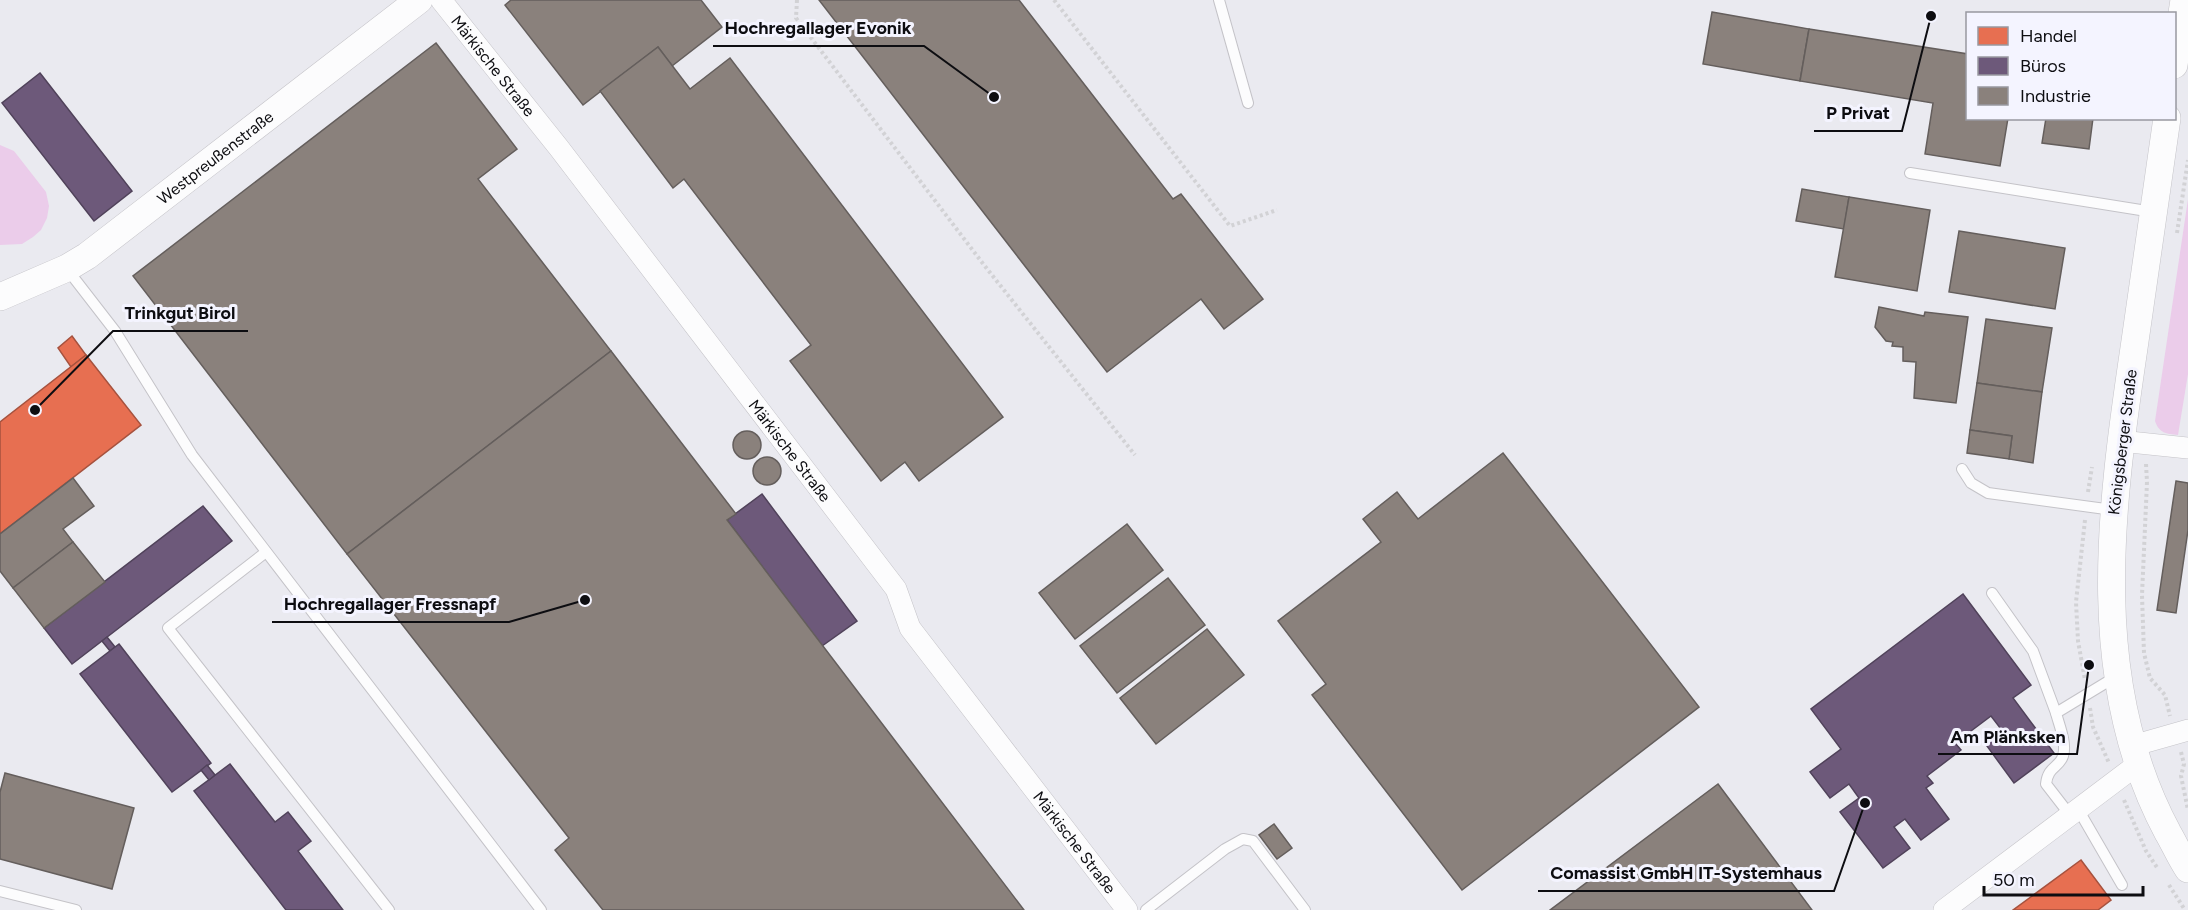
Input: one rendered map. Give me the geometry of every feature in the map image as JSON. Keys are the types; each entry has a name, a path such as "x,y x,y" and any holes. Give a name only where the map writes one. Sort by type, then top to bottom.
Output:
{"street":[{"name":"Westpreußenstraße","path":"0,297 67,268 87,256 419,0"},
{"name":"Märkische Straße","path":"441,0 566,158 896,589 910,628 1127,910"},
{"path":"2177,35 2184,0"},
{"name":"Königsberger Straße","path":"2167,120 2120,441 2110,601 2122,710 2135,755 2155,809 2188,869"},
{"path":"2120,441 2188,448"},
{"path":"1944,910 2074,812 2135,755 2181,731"}],"lane":[{"path":"1219,0 1248,103"},
{"path":"1910,173 2153,212"},
{"path":"67,268 114,331 192,455 540,910"},
{"path":"1962,469 1971,483 1988,493 2114,510"},
{"path":"266,552 168,628 389,910"},
{"path":"1992,593 2033,651 2056,713 2064,748 2063,758 2047,774 2046,784 2074,812 2122,885"},
{"path":"2056,713 2118,675"},
{"path":"1146,910 1225,849 1243,839 1253,841 1305,910"},
{"path":"0,891 76,910"}],"path":[{"path":"797,0 796,18 984,265 1135,454"},
{"path":"1054,0 1230,226 1277,210"},
{"path":"2181,731 2184,764 2181,776 2188,810"}],"shaded area":[{"path":"0,145 14,151 46,192 49,206 47,218 41,230 22,244 0,245"},
{"path":"2188,199 2188,374 2178,435 2164,432 2155,421"}],"building: Handel":[{"path":"72,336 86,355 71,367 58,348"},
{"path":"86,355 141,425 0,534 0,422"},
{"path":"2081,860 2111,900 2098,910 2013,910"}],"building: Büros":[{"path":"40,73 132,191 94,221 2,103"},
{"path":"762,494 857,621 822,646 727,520"},
{"path":"203,506 232,541 72,664 44,628"},
{"path":"1963,594 2031,685 2013,698 2054,753 2014,783 1984,742 2001,729 1991,716 1955,743 1961,750 1927,776 1933,783 1926,788 1949,819 1921,840 1905,819 1894,827 1910,848 1883,868 1840,812 1859,798 1849,784 1830,798 1810,772 1841,749 1811,709"},
{"path":"107,637 115,647 110,651 102,641"},
{"path":"119,644 211,763 172,792 80,674"},
{"path":"230,764 275,822 288,812 311,841 298,851 343,910 286,910 194,791"},
{"path":"207,765 215,775 209,780 201,770"}],"building: Industrie":[{"path":"511,0 701,0 722,27 672,66 658,47 583,105 505,5"},
{"path":"819,0 1019,0 1173,199 1181,194 1263,299 1224,329 1201,299 1107,372"},
{"path":"1712,12 1809,29 1800,81 1703,64"},
{"path":"1809,29 1966,54 1966,120 2008,120 2000,166 1925,154 1933,103 1800,81"},
{"path":"436,43 517,149 478,179 611,351 347,554 133,276"},
{"path":"658,47 690,89 730,58 1003,417 919,481 905,462 881,481 790,361 811,345 684,179 673,188 600,91"},
{"path":"2046,120 2093,120 2089,149 2042,143"},
{"path":"1802,189 1849,197 1844,229 1796,221"},
{"path":"1849,197 1930,210 1917,291 1835,277"},
{"path":"1959,231 2065,248 2055,309 1949,292"},
{"path":"1879,307 1924,316 1925,312 1968,317 1956,403 1914,398 1916,362 1903,361 1903,347 1892,346 1893,342 1886,341 1875,327"},
{"path":"1986,319 2052,328 2042,392 1977,383"},
{"path":"611,351 736,514 727,520 1024,910 603,910 555,850 569,838 347,554"},
{"path":"1977,383 2042,392 2033,463 2009,459 2012,436 1970,430"},
{"path":"1970,430 2012,436 2009,459 1967,453"},
{"path":"747,431 757,435 761,445 757,455 747,459 737,455 733,445 737,435"},
{"path":"1503,453 1699,707 1462,890 1312,695 1326,684 1278,621 1381,542 1363,519 1397,492 1418,519"},
{"path":"767,457 777,461 781,471 777,481 767,485 757,481 753,471 757,461"},
{"path":"73,478 94,506 63,529 73,542 13,588 0,571 0,534"},
{"path":"2176,481 2188,483 2188,530 2176,613 2157,610"},
{"path":"1127,524 1163,570 1075,639 1039,593"},
{"path":"73,542 105,582 44,628 13,588"},
{"path":"1168,578 1205,625 1117,693 1080,646"},
{"path":"1207,629 1244,675 1156,744 1120,698"},
{"path":"5,773 134,808 112,889 0,859 0,792"},
{"path":"1718,784 1812,910 1550,910"},
{"path":"1274,824 1292,848 1277,859 1259,835"}],"place":[{"name":"P Privat","path":"1931,16"},
{"name":"Hochregallager Evonik","path":"994,97"},
{"name":"Trinkgut Birol","path":"35,410"},
{"name":"Hochregallager Fressnapf","path":"585,600"},
{"name":"Am Plänksken","path":"2089,665"},
{"name":"Comassist GmbH IT-Systemhaus","path":"1865,803"}]}
